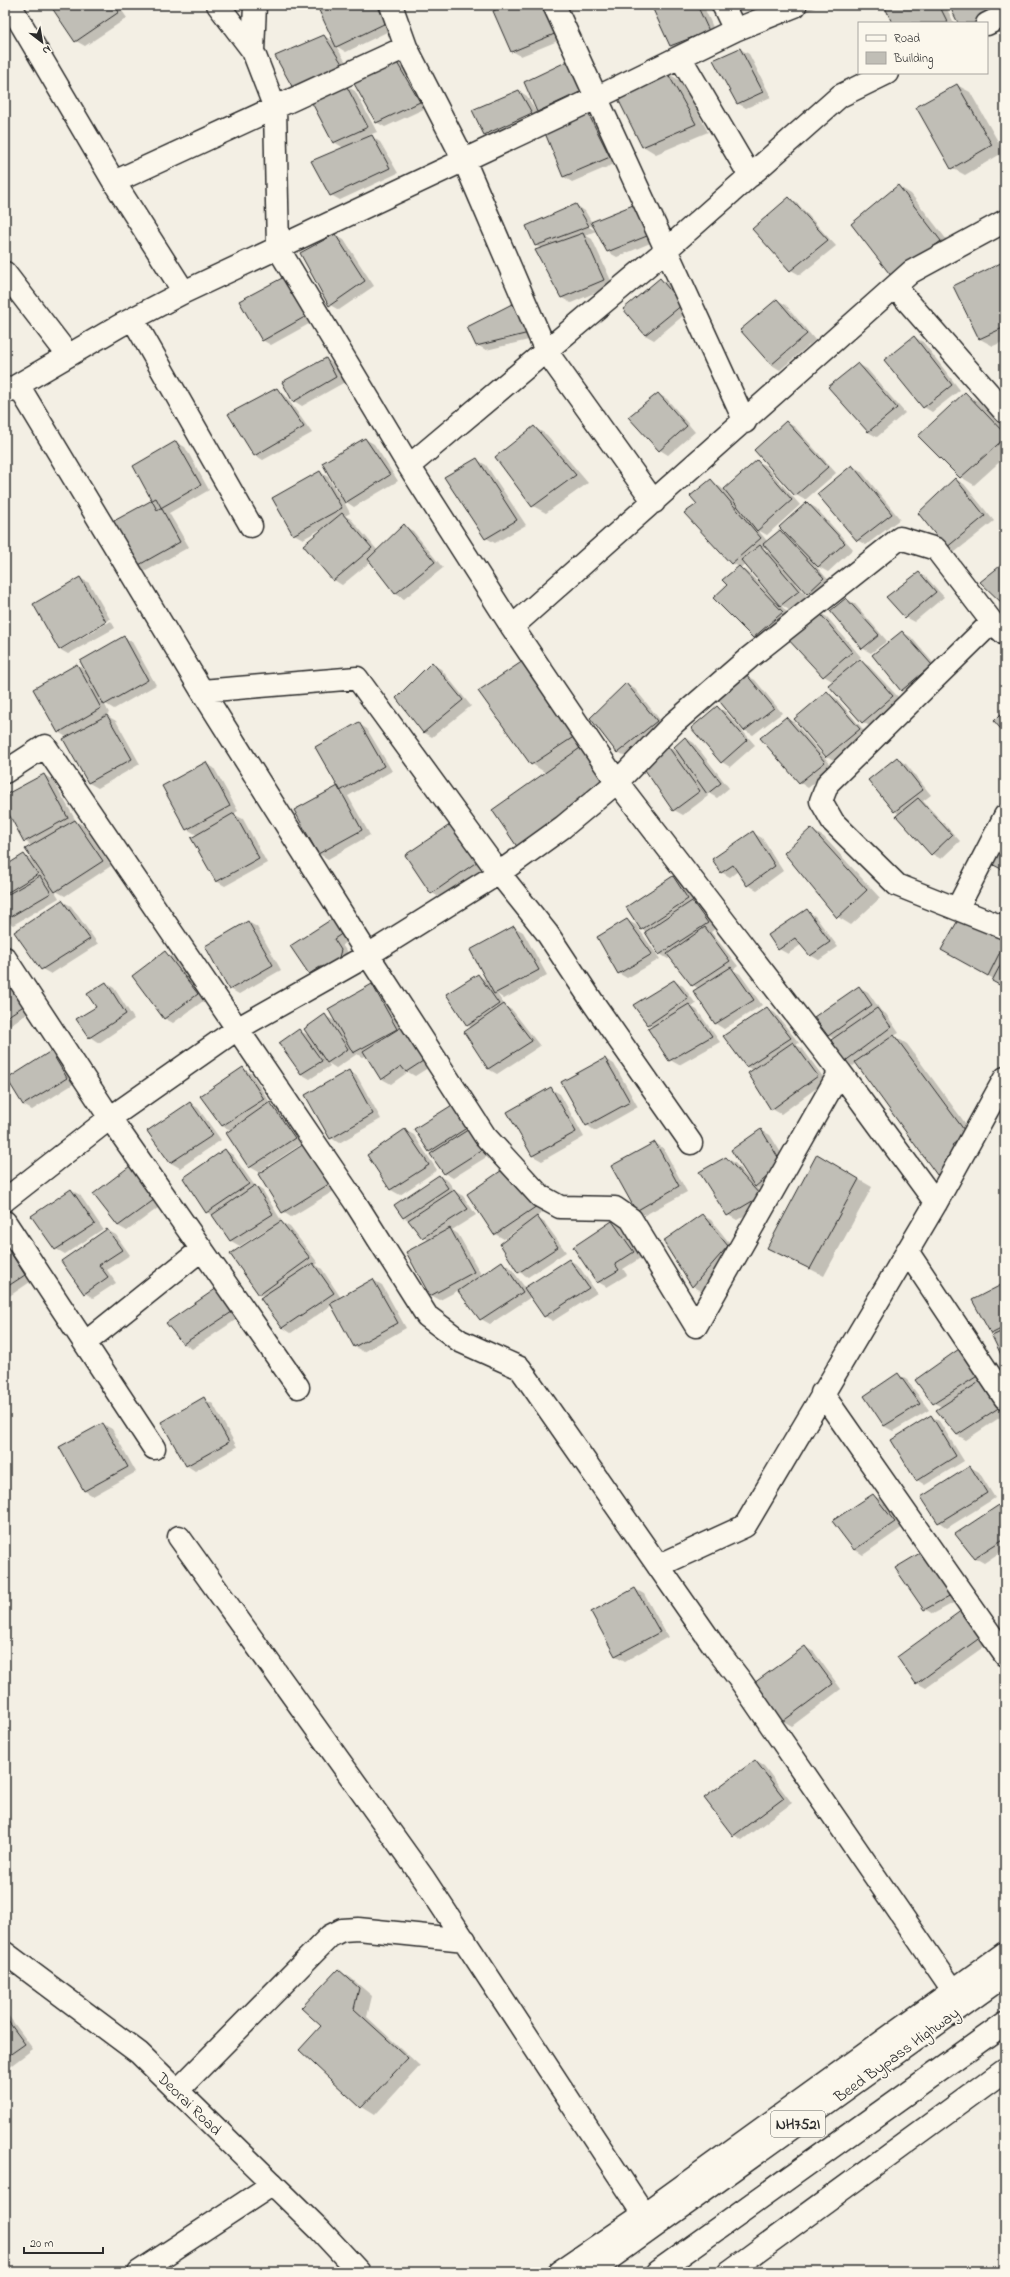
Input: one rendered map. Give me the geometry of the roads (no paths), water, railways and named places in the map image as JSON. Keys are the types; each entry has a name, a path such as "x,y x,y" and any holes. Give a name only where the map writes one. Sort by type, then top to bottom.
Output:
{"main road":[{"path":"10,5 114,182 184,292"},
{"path":"218,5 253,52 274,108 278,248 409,466 512,627 617,782 840,1072 936,1203"},
{"path":"253,52 255,5"},
{"path":"391,5 406,47 464,160 546,351 654,502"},
{"path":"554,5 745,422"},
{"path":"724,5 735,30"},
{"path":"795,6 735,30 596,98 184,292 11,388 368,955 485,1136 540,1196 560,1207 615,1208 631,1219 696,1326 840,1072"},
{"path":"988,24 1005,15"},
{"path":"114,182 406,47"},
{"path":"680,57 750,176"},
{"path":"409,466 666,250 840,96 885,74"},
{"path":"512,627 745,422 911,272 1005,221"},
{"path":"5,273 68,356"},
{"path":"895,287 1005,412"},
{"path":"133,319 251,526"},
{"path":"5,1200 110,1118 237,1029 368,955 499,873 563,827 617,782 674,723 750,657 900,538 936,549 998,628 828,783 821,800 833,822 897,885 1005,928"},
{"path":"202,691 357,678 499,873 547,933 594,1004 691,1143"},
{"path":"5,772 45,746 355,1202 427,1316 460,1341 520,1368 714,1646 740,1680 953,1990"},
{"path":"957,909 1005,816"},
{"path":"5,958 110,1118 298,1387"},
{"path":"658,1566 745,1526 822,1393 936,1203 1005,1078"},
{"path":"5,1222 154,1448"},
{"path":"85,1343 202,1249"},
{"path":"907,1251 1005,1398"},
{"path":"822,1393 1005,1655"},
{"path":"179,1537 424,1879 644,2214"},
{"path":"177,2091 330,1936 342,1930 358,1929 464,1940"},
{"name":"Deorai Road","path":"5,1953 138,2053 273,2184 359,2272"},
{"path":"559,2272 644,2214 1005,1954"},
{"name":"Beed Bypass Highway","path":"591,2272 1005,1975"},
{"name":"NH752I","path":"657,2272 1005,2023"},
{"path":"729,2272 1005,2070"},
{"path":"139,2272 273,2184"}]}
